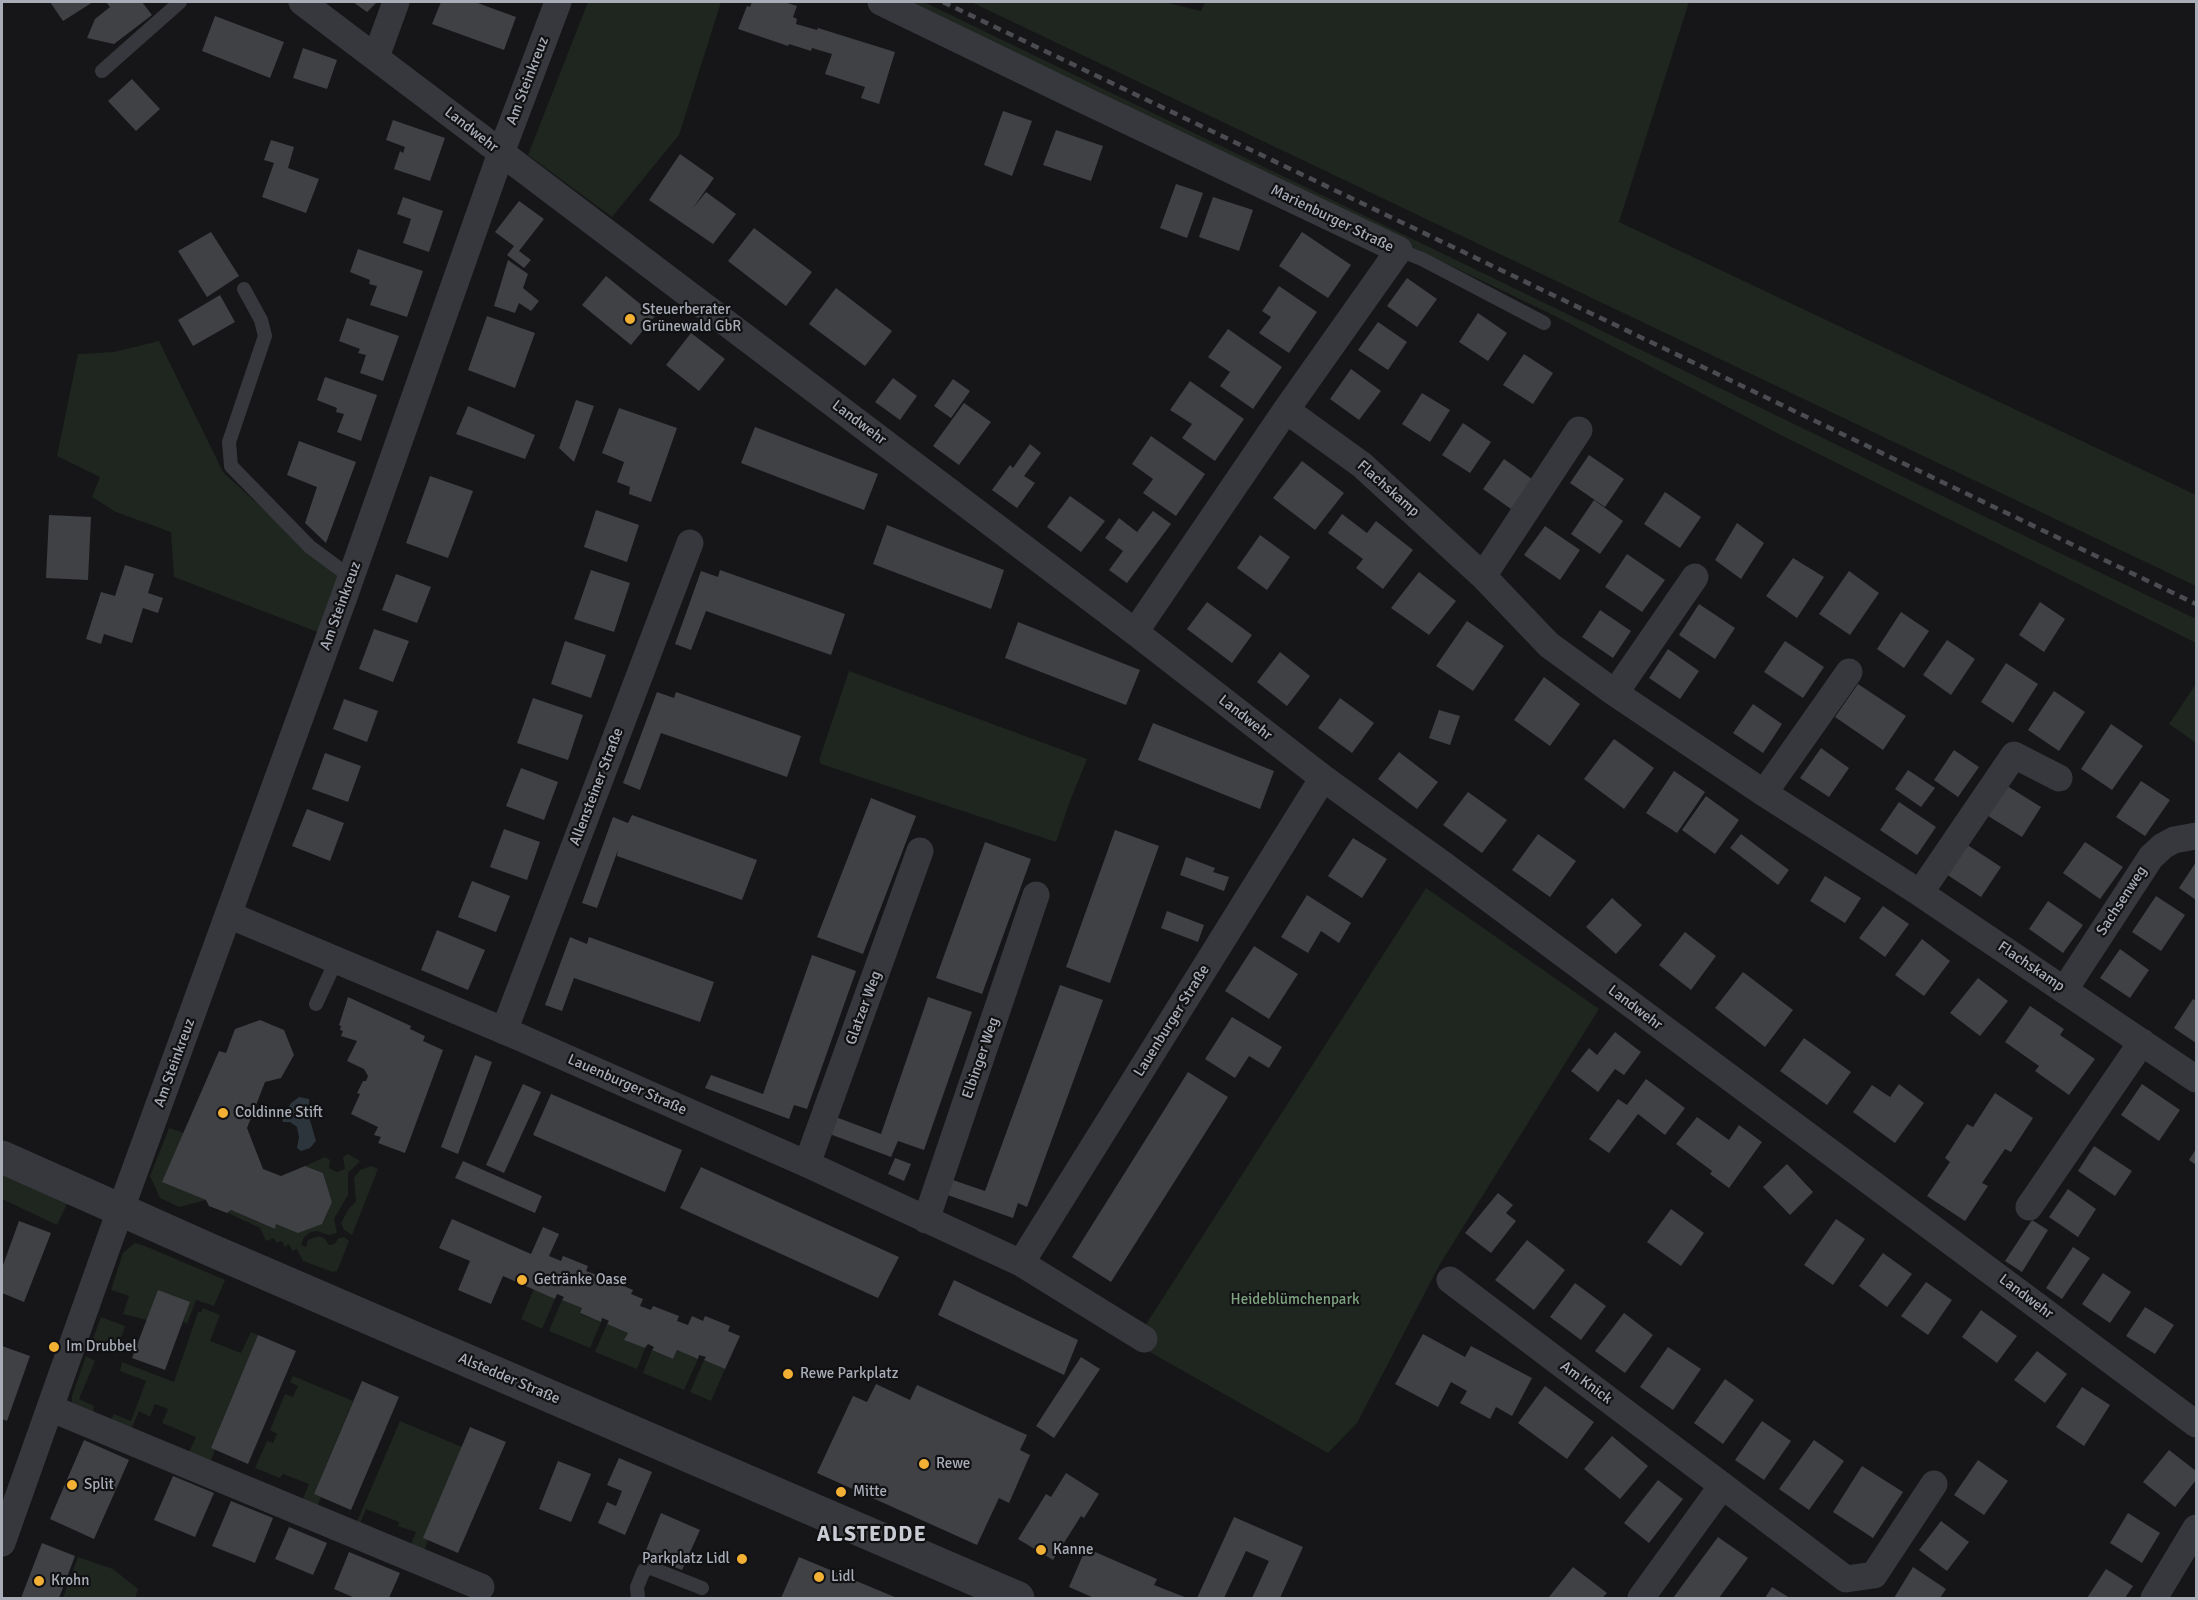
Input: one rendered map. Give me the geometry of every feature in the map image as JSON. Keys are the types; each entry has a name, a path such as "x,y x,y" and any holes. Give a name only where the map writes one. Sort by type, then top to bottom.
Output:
{"street":[{"name":"Landwehr","path":"302,2 1135,632 1323,778 1445,866 2196,1424"},
{"path":"376,57 396,2"},
{"name":"Am Steinkreuz","path":"121,1210 352,578 501,153 558,2"},
{"name":"Marienburger Straße","path":"881,2 1400,250 1286,410 1135,632"},
{"name":"Flachskamp","path":"1286,410 1362,465 1484,576 1550,645 1615,693 2065,989 2196,1079"},
{"path":"1484,576 1579,430"},
{"name":"Allensteiner Straße","path":"504,1031 690,543"},
{"path":"1615,693 1695,577"},
{"path":"1764,793 1849,672"},
{"path":"1920,893 2014,755 2059,778"},
{"name":"Lauenburger Straße","path":"1021,1263 1323,778"},
{"name":"Sachsenweg","path":"2065,989 2151,857 2174,840 2196,836"},
{"name":"Glatzer Weg","path":"807,1164 920,851"},
{"name":"Elbinger Weg","path":"926,1220 1036,895"},
{"name":"Lauenburger Straße","path":"229,915 504,1031 807,1164 1021,1263 1144,1339"},
{"path":"2028,1206 2142,1042"},
{"name":"Alstedder Straße","path":"2,1157 1018,1599"},
{"path":"2,1543 121,1210"},
{"name":"Am Knick","path":"1450,1280 1846,1579 1874,1575 1934,1484"},
{"path":"50,1408 481,1587"},
{"path":"1641,1599 1722,1486"},
{"path":"2154,1599 2196,1528"}],"lane":[{"path":"102,71 180,2"},
{"path":"1400,250 1422,259 1544,323"},
{"path":"244,289 261,320 266,336 229,442 231,466 310,547 352,578"},
{"path":"316,1004 336,961"},
{"path":"638,1598 637,1587 640,1578 644,1570 651,1568 702,1588"}],"green space":[{"path":"588,2 721,2 679,135 612,217 528,155"},
{"path":"904,2 924,2 2196,619 2196,643 1775,432 1555,316"},
{"path":"971,2 1164,2 1201,11 1205,2 1689,2 1619,222 2196,495 2196,586"},
{"path":"159,341 223,472 310,552 348,580 328,636 174,577 171,532 116,512 92,497 100,477 57,456 78,354 114,352"},
{"path":"849,671 1087,759 1056,842 821,764 819,760"},
{"path":"2196,684 2196,743 2169,724"},
{"name":"Heideblümchenpark","path":"1426,888 1599,1009 1440,1264 1357,1423 1328,1453 1134,1343"},
{"path":"169,1128 184,1133 163,1182 206,1200 179,1207 160,1198 150,1176"},
{"path":"348,1154 360,1161 348,1173 348,1195 334,1219 337,1233 329,1235 317,1231 311,1232 304,1237 301,1245 306,1247 308,1240 319,1236 324,1238 329,1245 344,1237 349,1241 337,1271 333,1272 303,1261 297,1249 292,1251 289,1244 285,1247 282,1241 276,1243 274,1238 266,1241 260,1228 228,1213 231,1210 274,1229 276,1224 332,1202 323,1173 305,1166 325,1157 330,1160 329,1168 337,1172 345,1169 343,1157"},
{"path":"2,1157 74,1189 57,1225 2,1199"},
{"path":"371,1166 378,1169 352,1235 344,1230 341,1223 356,1201 354,1178 360,1170"},
{"path":"135,1243 225,1280 214,1306 196,1300 187,1324 183,1321 190,1302 147,1320 123,1314 129,1296 111,1290 123,1253"},
{"path":"534,1289 555,1299 542,1329 521,1319"},
{"path":"562,1300 582,1308 580,1314 601,1322 590,1348 549,1331"},
{"path":"203,1308 220,1315 210,1341 241,1353 251,1332 258,1335 211,1448 215,1450 210,1463 188,1454 196,1437 162,1423 168,1409 155,1404 150,1417 139,1411 131,1430 110,1421 114,1414 131,1421 146,1381 120,1371 122,1362 174,1382 198,1312 201,1312"},
{"path":"101,1317 125,1326 116,1353 91,1344"},
{"path":"607,1324 628,1333 625,1340 645,1348 637,1369 595,1352"},
{"path":"652,1350 673,1359 677,1350 698,1359 684,1390 643,1373"},
{"path":"86,1356 95,1361 79,1399 94,1406 93,1413 72,1402"},
{"path":"704,1360 725,1369 711,1401 690,1392"},
{"path":"293,1376 353,1401 314,1494 321,1497 317,1507 302,1501 309,1484 283,1474 280,1478 255,1468 267,1441 273,1443 277,1434 270,1430 285,1394 293,1397 298,1386 290,1382"},
{"path":"400,1421 462,1447 423,1554 410,1546 416,1532 398,1526 399,1522 366,1509 359,1526 356,1524"},
{"path":"78,1557 113,1569 138,1589 135,1598 63,1598"}],"shaded area":[{"path":"299,1097 309,1099 310,1120 316,1141 310,1148 301,1151 297,1148 299,1137 297,1127 290,1122 283,1122 282,1117 291,1103"}],"building":[{"path":"50,2 93,2 63,21"},
{"path":"106,2 142,2 152,15 114,44 87,38 95,19 110,7"},
{"path":"353,2 377,2 367,12"},
{"path":"441,2 475,2 516,17 504,50 432,24"},
{"path":"752,2 784,2 797,6 793,17 797,19 796,24 817,30 818,28 895,52 879,104 861,98 865,87 825,74 832,54 812,48 811,51 789,44 788,46 738,29 747,6 750,7"},
{"path":"215,16 284,42 270,78 202,51"},
{"path":"303,48 337,60 327,89 293,78"},
{"path":"132,79 160,109 136,131 108,101"},
{"path":"1003,111 1032,121 1012,176 984,165"},
{"path":"393,120 445,138 430,181 394,169 400,151 403,153 405,147 386,140"},
{"path":"1056,130 1103,146 1091,181 1043,165"},
{"path":"271,140 294,147 288,168 319,179 306,213 262,197 274,163 264,160"},
{"path":"680,154 714,178 693,208 706,192 736,214 713,244 649,200"},
{"path":"1176,184 1203,193 1187,238 1160,228"},
{"path":"403,197 443,211 429,252 403,243 411,219 397,214"},
{"path":"1213,197 1253,210 1239,251 1199,237"},
{"path":"519,201 544,219 519,251 531,260 524,268 507,255 514,246 495,232"},
{"path":"754,228 812,272 786,306 728,261"},
{"path":"211,232 239,276 207,297 178,251"},
{"path":"1302,232 1351,265 1328,298 1279,266"},
{"path":"358,249 423,271 407,317 370,305 377,286 369,284 370,280 350,272"},
{"path":"508,260 528,274 523,288 539,301 531,311 519,303 515,313 494,306"},
{"path":"606,276 655,316 631,345 582,305"},
{"path":"1407,278 1437,299 1417,327 1387,306"},
{"path":"1279,286 1317,312 1289,353 1259,333 1271,317 1262,311"},
{"path":"836,288 892,331 865,366 809,324"},
{"path":"220,295 235,322 193,346 178,320"},
{"path":"1478,313 1507,333 1488,361 1459,342"},
{"path":"487,316 535,333 515,388 468,370"},
{"path":"347,318 399,336 383,381 360,373 366,355 358,353 360,349 339,341"},
{"path":"1378,322 1407,342 1388,370 1358,350"},
{"path":"1228,329 1282,367 1253,409 1220,386 1230,372 1208,357"},
{"path":"691,333 725,359 699,391 666,365"},
{"path":"1524,354 1553,373 1533,404 1503,385"},
{"path":"1351,369 1381,391 1359,420 1330,399"},
{"path":"325,377 377,395 361,441 337,432 344,414 336,412 337,408 317,400"},
{"path":"893,378 917,396 900,420 875,402"},
{"path":"953,379 970,391 951,418 934,406"},
{"path":"1190,381 1244,419 1215,461 1182,438 1192,424 1170,410"},
{"path":"1422,393 1450,410 1430,442 1402,424"},
{"path":"576,400 594,406 574,462 559,448"},
{"path":"964,403 991,422 959,465 933,446"},
{"path":"468,406 535,435 525,459 456,434"},
{"path":"619,408 677,428 651,502 629,494 630,487 617,482 624,462 602,453"},
{"path":"1463,423 1491,442 1470,473 1442,455"},
{"path":"755,427 878,474 864,510 741,463"},
{"path":"1151,436 1205,474 1176,516 1143,493 1153,479 1132,464"},
{"path":"299,441 356,462 326,543 305,523 317,487 287,475"},
{"path":"1030,444 1041,453 1024,476 1035,483 1017,508 992,490 1010,465 1013,468"},
{"path":"1589,455 1624,479 1605,507 1570,483"},
{"path":"1504,459 1532,479 1511,509 1483,489"},
{"path":"1302,461 1344,493 1315,530 1273,498"},
{"path":"430,476 473,491 448,558 406,543"},
{"path":"1665,492 1701,517 1680,548 1644,524"},
{"path":"1070,496 1105,521 1081,552 1047,527"},
{"path":"1594,500 1623,521 1600,554 1571,534"},
{"path":"596,510 639,525 627,562 584,547"},
{"path":"1153,511 1171,524 1127,583 1109,570 1123,551 1105,538 1119,518 1137,532"},
{"path":"1342,514 1367,533 1376,521 1413,550 1383,589 1356,568 1363,559 1328,533"},
{"path":"49,515 91,517 88,580 46,578"},
{"path":"1737,523 1764,543 1741,579 1715,560"},
{"path":"887,525 1004,570 991,609 873,564"},
{"path":"1545,526 1580,550 1560,580 1524,555"},
{"path":"1260,535 1290,557 1267,590 1237,568"},
{"path":"1627,554 1665,580 1642,612 1605,587"},
{"path":"1793,558 1824,577 1797,618 1766,596"},
{"path":"125,565 154,574 148,593 163,598 158,613 143,608 132,643 104,634 101,644 86,639 101,592 115,596"},
{"path":"591,570 630,583 614,632 574,619"},
{"path":"720,570 845,614 831,655 706,611 691,650 675,644 701,571 718,577"},
{"path":"1849,571 1879,593 1850,635 1819,614"},
{"path":"1419,572 1456,601 1429,635 1391,608"},
{"path":"396,574 431,587 417,623 382,610"},
{"path":"1207,602 1252,635 1232,663 1187,629"},
{"path":"2040,602 2065,619 2044,652 2019,635"},
{"path":"1699,604 1735,628 1715,659 1679,635"},
{"path":"1600,610 1631,631 1613,658 1582,637"},
{"path":"1901,612 1929,631 1904,668 1877,649"},
{"path":"1467,621 1504,646 1473,691 1436,666"},
{"path":"1018,622 1140,670 1126,705 1005,658"},
{"path":"374,629 409,641 393,682 359,669"},
{"path":"1947,640 1975,659 1951,695 1923,675"},
{"path":"565,641 606,655 591,698 551,684"},
{"path":"1785,641 1824,667 1803,698 1764,672"},
{"path":"1668,649 1699,671 1680,699 1649,678"},
{"path":"1280,652 1310,676 1287,706 1257,682"},
{"path":"2006,663 2038,684 2013,723 1981,702"},
{"path":"1544,677 1580,704 1550,746 1514,720"},
{"path":"1858,684 1906,716 1883,750 1835,717"},
{"path":"2054,691 2085,712 2059,751 2028,730"},
{"path":"657,692 674,698 676,692 801,736 787,777 661,733 640,790 623,783"},
{"path":"533,698 583,715 568,760 517,743"},
{"path":"1340,698 1374,723 1352,753 1318,728"},
{"path":"344,699 378,711 367,742 333,729"},
{"path":"1753,704 1782,724 1763,753 1733,733"},
{"path":"1439,710 1460,716 1450,745 1429,738"},
{"path":"1153,723 1274,771 1260,809 1138,760"},
{"path":"2111,724 2143,746 2112,790 2081,769"},
{"path":"1614,739 1654,768 1624,809 1584,779"},
{"path":"1821,748 1849,768 1829,797 1800,778"},
{"path":"1954,750 1979,767 1958,797 1934,780"},
{"path":"1399,752 1438,782 1417,809 1378,779"},
{"path":"325,753 361,766 348,802 312,789"},
{"path":"521,768 558,782 544,820 506,806"},
{"path":"1908,770 1935,788 1921,807 1895,789"},
{"path":"1674,771 1705,792 1677,833 1646,813"},
{"path":"2141,781 2170,800 2145,836 2116,817"},
{"path":"2004,784 2041,807 2022,837 1985,814"},
{"path":"1468,792 1507,820 1482,853 1443,825"},
{"path":"1706,796 1739,820 1715,854 1682,830"},
{"path":"871,798 916,816 863,954 817,937"},
{"path":"1899,802 1936,827 1917,855 1880,830"},
{"path":"307,809 344,823 330,861 292,846"},
{"path":"632,815 757,860 742,900 617,856 618,850 597,908 582,903 613,817 628,823"},
{"path":"504,829 540,842 527,880 490,867"},
{"path":"1115,830 1159,846 1110,983 1066,967"},
{"path":"1538,834 1576,861 1550,897 1512,870"},
{"path":"1741,834 1789,870 1778,885 1730,848"},
{"path":"1353,838 1387,859 1362,898 1328,876"},
{"path":"985,842 1031,859 982,994 936,978"},
{"path":"2085,842 2123,867 2100,899 2063,873"},
{"path":"1966,844 2001,867 1981,897 1946,874"},
{"path":"1186,857 1215,868 1213,872 1229,877 1224,891 1180,875"},
{"path":"2196,862 2196,900 2179,888"},
{"path":"1825,876 1861,898 1845,923 1810,901"},
{"path":"472,881 510,896 496,932 458,917"},
{"path":"1307,895 1351,923 1339,943 1321,931 1308,953 1281,937"},
{"path":"2156,896 2185,915 2161,951 2132,932"},
{"path":"1612,898 1642,925 1616,954 1586,927"},
{"path":"2048,901 2083,925 2063,953 2029,929"},
{"path":"1883,906 1909,924 1885,957 1859,938"},
{"path":"1167,911 1204,925 1198,942 1161,928"},
{"path":"437,930 485,950 468,990 421,970"},
{"path":"1685,932 1716,956 1691,990 1659,965"},
{"path":"570,937 587,944 589,937 714,982 700,1022 574,978 562,1011 545,1005"},
{"path":"1922,939 1950,961 1924,996 1895,975"},
{"path":"1254,946 1298,974 1269,1019 1225,991"},
{"path":"2120,949 2149,970 2130,998 2100,978"},
{"path":"812,955 856,971 807,1109 794,1105 789,1119 705,1088 711,1075 763,1094"},
{"path":"1743,972 1793,1010 1765,1047 1715,1008"},
{"path":"1978,978 2008,1001 1980,1036 1950,1013"},
{"path":"1060,985 1103,1000 1027,1207 1018,1203 1013,1218 939,1192 944,1177 985,1191"},
{"path":"348,997 411,1026 410,1029 425,1036 423,1041 443,1050 405,1153 378,1143 381,1137 374,1135 378,1127 351,1114 360,1094 357,1093 368,1076 364,1069 347,1061 357,1041 341,1036 343,1031 340,1030 339,1025"},
{"path":"928,997 972,1012 924,1150 898,1141 891,1157 827,1133 833,1116 881,1134"},
{"path":"2193,999 2196,1001 2196,1043 2174,1028"},
{"path":"2030,1006 2064,1029 2060,1035 2095,1059 2069,1095 2035,1071 2039,1066 2005,1042"},
{"path":"1232,1017 1282,1047 1269,1068 1249,1056 1235,1078 1205,1059"},
{"name":"Coldinne Stift","path":"260,1020 284,1030 294,1055 281,1078 265,1082 247,1128 263,1169 281,1176 305,1166 323,1173 332,1202 322,1224 298,1233 276,1224 275,1229 231,1210 227,1213 209,1206 206,1200 162,1182 219,1051 226,1053 235,1029"},
{"path":"1615,1032 1641,1052 1624,1075 1615,1069 1598,1092 1571,1071 1589,1048 1597,1055"},
{"path":"1804,1038 1851,1072 1827,1105 1780,1071"},
{"path":"475,1055 492,1062 458,1154 441,1147"},
{"path":"1188,1072 1228,1097 1111,1282 1072,1257"},
{"path":"1646,1079 1685,1108 1665,1135 1638,1114 1609,1153 1589,1139 1618,1099 1627,1105"},
{"path":"523,1084 541,1092 504,1173 486,1165"},
{"path":"1899,1084 1924,1103 1895,1143 1853,1112 1872,1085 1890,1097"},
{"path":"2142,1084 2180,1110 2159,1141 2121,1115"},
{"path":"1995,1093 2033,1118 2011,1152 2005,1149 1982,1183 1988,1186 1965,1221 1927,1196 1950,1162 1945,1158 1967,1124 1973,1127"},
{"path":"551,1094 682,1150 665,1192 533,1135"},
{"path":"1697,1117 1729,1140 1739,1125 1762,1142 1729,1188 1710,1174 1712,1171 1676,1144"},
{"path":"2094,1146 2132,1171 2115,1196 2078,1171"},
{"path":"2196,1149 2196,1165 2189,1160"},
{"path":"895,1158 911,1164 904,1181 888,1174"},
{"path":"463,1161 542,1196 535,1213 455,1178"},
{"path":"1787,1164 1813,1192 1790,1215 1763,1187"},
{"path":"701,1167 899,1257 878,1298 680,1208"},
{"path":"2068,1189 2096,1209 2078,1237 2049,1217"},
{"path":"1498,1193 1513,1205 1506,1213 1516,1221 1491,1253 1465,1233"},
{"path":"1671,1209 1704,1233 1681,1266 1647,1242"},
{"path":"452,1219 531,1254 543,1227 559,1234 549,1256 561,1261 563,1256 588,1266 586,1271 597,1275 594,1280 606,1284 608,1279 633,1290 631,1294 643,1299 640,1306 651,1310 653,1306 679,1316 677,1321 688,1325 692,1316 703,1321 705,1316 730,1326 728,1331 740,1336 725,1369 704,1360 706,1357 699,1355 698,1359 677,1350 673,1359 652,1350 654,1347 648,1344 645,1348 624,1340 628,1333 607,1324 609,1321 605,1319 602,1318 601,1322 580,1313 582,1308 562,1300 564,1297 557,1294 555,1299 503,1276 491,1304 458,1290 470,1261 439,1248"},
{"path":"1836,1219 1865,1239 1833,1285 1804,1265"},
{"path":"2032,1220 2048,1230 2022,1272 2005,1261"},
{"path":"19,1221 51,1233 24,1302 2,1293 2,1268"},
{"path":"1527,1240 1565,1270 1534,1310 1495,1280"},
{"path":"2073,1247 2090,1258 2062,1299 2046,1288"},
{"path":"1883,1253 1912,1274 1887,1307 1859,1286"},
{"path":"2103,1273 2131,1292 2110,1323 2082,1304"},
{"path":"954,1280 1078,1340 1064,1375 938,1315"},
{"path":"1926,1282 1952,1300 1928,1335 1901,1316"},
{"path":"1575,1283 1606,1306 1581,1340 1550,1317"},
{"path":"158,1290 190,1302 165,1370 132,1358"},
{"path":"2145,1307 2174,1325 2155,1354 2126,1336"},
{"path":"1981,1310 2017,1336 1997,1363 1962,1337"},
{"path":"1624,1313 1653,1335 1625,1373 1595,1351"},
{"path":"1423,1334 1465,1357 1471,1346 1532,1378 1512,1416 1496,1407 1490,1419 1460,1403 1467,1391 1451,1382 1438,1407 1395,1384"},
{"path":"258,1335 296,1351 248,1464 211,1448"},
{"path":"2,1346 30,1356 7,1421 2,1419"},
{"path":"1668,1347 1701,1369 1673,1410 1640,1387"},
{"path":"2037,1351 2067,1374 2045,1403 2014,1380"},
{"path":"1081,1357 1100,1369 1054,1438 1036,1426"},
{"path":"1725,1379 1754,1400 1723,1444 1694,1423"},
{"path":"362,1381 399,1397 351,1510 314,1494"},
{"name":"Rewe","path":"876,1384 910,1400 917,1385 1027,1435 1020,1450 1030,1455 1009,1503 999,1498 977,1545 817,1473 853,1396 867,1402"},
{"path":"1545,1386 1594,1422 1567,1459 1518,1423"},
{"path":"2082,1387 2110,1405 2084,1446 2056,1427"},
{"path":"1762,1421 1791,1441 1764,1480 1735,1460"},
{"path":"470,1427 506,1442 458,1553 423,1538"},
{"path":"1612,1436 1648,1466 1620,1499 1584,1469"},
{"path":"84,1440 129,1460 94,1539 50,1519"},
{"path":"1814,1440 1844,1461 1809,1510 1779,1489"},
{"path":"2169,1450 2196,1471 2196,1480 2175,1507 2143,1482"},
{"path":"619,1458 652,1472 625,1535 598,1523 607,1502 616,1506 622,1491 607,1485"},
{"path":"1978,1460 2008,1481 1984,1515 1954,1495"},
{"path":"558,1461 591,1474 571,1522 539,1509"},
{"path":"1862,1466 1903,1492 1873,1538 1833,1512"},
{"path":"1066,1473 1099,1494 1084,1518 1081,1516 1053,1560 1018,1539 1046,1494 1051,1497"},
{"path":"173,1476 214,1493 195,1537 154,1520"},
{"path":"1658,1480 1683,1499 1649,1543 1624,1523"},
{"path":"231,1501 273,1518 255,1563 212,1546"},
{"path":"661,1513 700,1530 682,1570 644,1555"},
{"path":"2128,1513 2160,1533 2142,1563 2110,1543"},
{"path":"1234,1517 1303,1547 1280,1598 1252,1598 1269,1561 1246,1551 1224,1598 1197,1598"},
{"path":"1941,1521 1969,1542 1947,1571 1919,1550"},
{"path":"289,1527 327,1543 313,1575 275,1559"},
{"path":"1718,1537 1748,1558 1719,1598 1673,1598"},
{"path":"42,1543 75,1556 59,1598 21,1598"},
{"path":"1086,1548 1157,1579 1154,1585 1187,1598 1094,1598 1069,1587"},
{"path":"349,1552 400,1573 389,1598 355,1598 334,1589"},
{"name":"Lidl","path":"799,1557 897,1598 781,1598"},
{"path":"1573,1567 1607,1593 1602,1598 1549,1597"},
{"path":"1913,1567 1946,1589 1940,1598 1894,1598"},
{"path":"2106,1569 2133,1586 2125,1598 2087,1598"},
{"path":"1772,1587 1790,1598 1765,1598"}],"railway":[{"path":"943,2 2196,604"}],"place":[{"name":"Steuerberater Grünewald GbR","path":"630,319"},
{"name":"Coldinne Stift","path":"223,1113"},
{"name":"Getränke Oase","path":"522,1280"},
{"name":"Im Drubbel","path":"54,1347"},
{"name":"Rewe Parkplatz","path":"788,1374"},
{"name":"Rewe","path":"924,1464"},
{"name":"Split","path":"72,1485"},
{"name":"Mitte","path":"841,1492"},
{"name":"Kanne","path":"1041,1550"},
{"name":"Parkplatz Lidl","path":"742,1559"},
{"name":"Lidl","path":"819,1577"},
{"name":"Krohn","path":"39,1581"}],"district":[{"name":"ALSTEDDE","path":"872,1535"}]}
